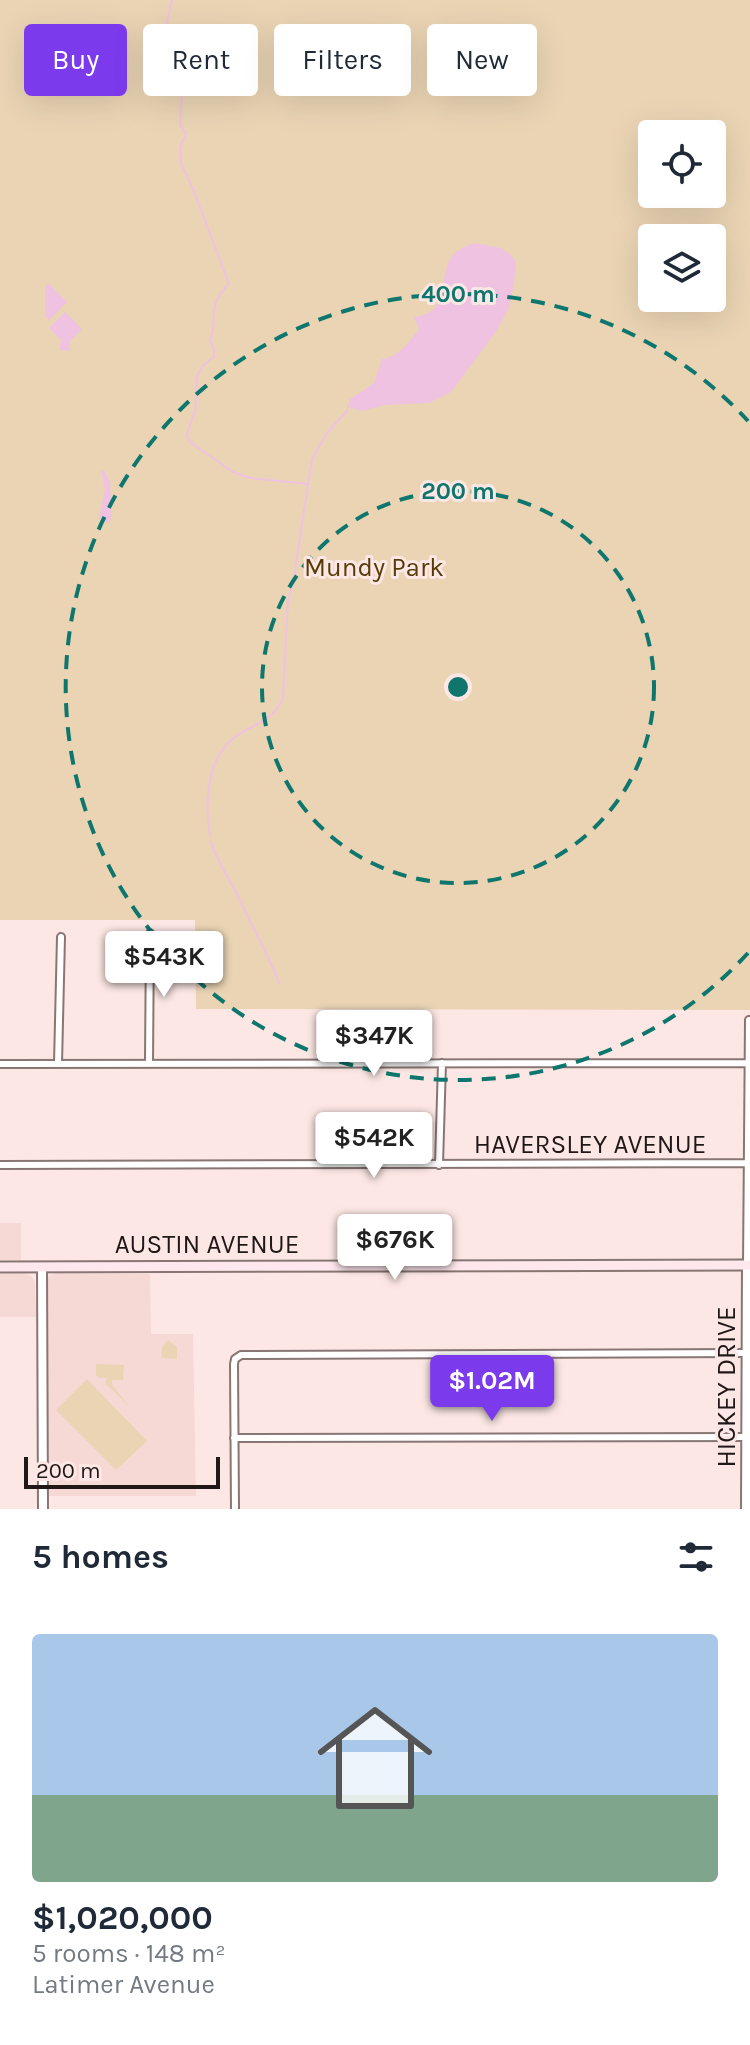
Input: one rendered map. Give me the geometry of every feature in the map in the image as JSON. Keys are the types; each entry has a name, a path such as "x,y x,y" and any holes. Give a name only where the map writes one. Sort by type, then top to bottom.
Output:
{"main road":[{"name":"AUSTIN AVENUE","path":"0,1267 748,1265"}],"street":[{"path":"149,1064 150,933"},
{"path":"58,1064 61,937"},
{"path":"748,1265 749,1020"},
{"path":"439,1165 442,1063"},
{"path":"0,1064 748,1063"},
{"name":"HAVERSLEY AVENUE","path":"0,1165 747,1163"},
{"name":"HICKEY DRIVE","path":"746,1509 748,1265"},
{"path":"42,1267 43,1509"},
{"path":"235,1509 234,1364 241,1355 746,1353"},
{"path":"234,1438 748,1437"}],"shaded area":[{"path":"474,243 501,248 511,255 516,262 514,284 509,307 497,330 451,392 429,403 384,405 363,411 351,408 349,400 374,383 382,359 399,352 419,329 414,317 434,309 442,293 452,256"},
{"path":"48,283 67,302 49,320 45,316 45,287"},
{"path":"65,312 82,329 70,341 69,351 59,350 61,340 49,328"},
{"path":"104,470 110,482 112,518 107,523 99,518 105,489 101,471"},
{"path":"0,1223 21,1223 21,1260 0,1260"},
{"path":"23,1273 35,1282 36,1317 0,1317 0,1274"},
{"path":"56,1273 150,1274 151,1334 193,1334 196,1496 49,1496 45,1372 48,1367 47,1280"}],"green space":[{"name":"Mundy Park","path":"0,0 750,0 750,1010 196,1009 195,920 0,920"},
{"path":"168,1340 177,1347 177,1359 161,1358 162,1347"},
{"path":"96,1364 124,1365 123,1380 112,1380 112,1385 130,1407 105,1383 107,1378 96,1375"},
{"path":"87,1379 147,1441 116,1470 56,1410"}],"waterway":[{"path":"172,0 167,22 180,63 175,74 182,94 180,125 186,134 180,148 181,163 229,284 215,306 210,341 214,357 198,374 195,410 187,436 190,442 233,472 250,478 309,484"},
{"path":"210,836 208,793 210,778 221,752 230,741 271,715 283,698 288,599 312,459 349,404"},
{"path":"211,842 279,983"}]}
